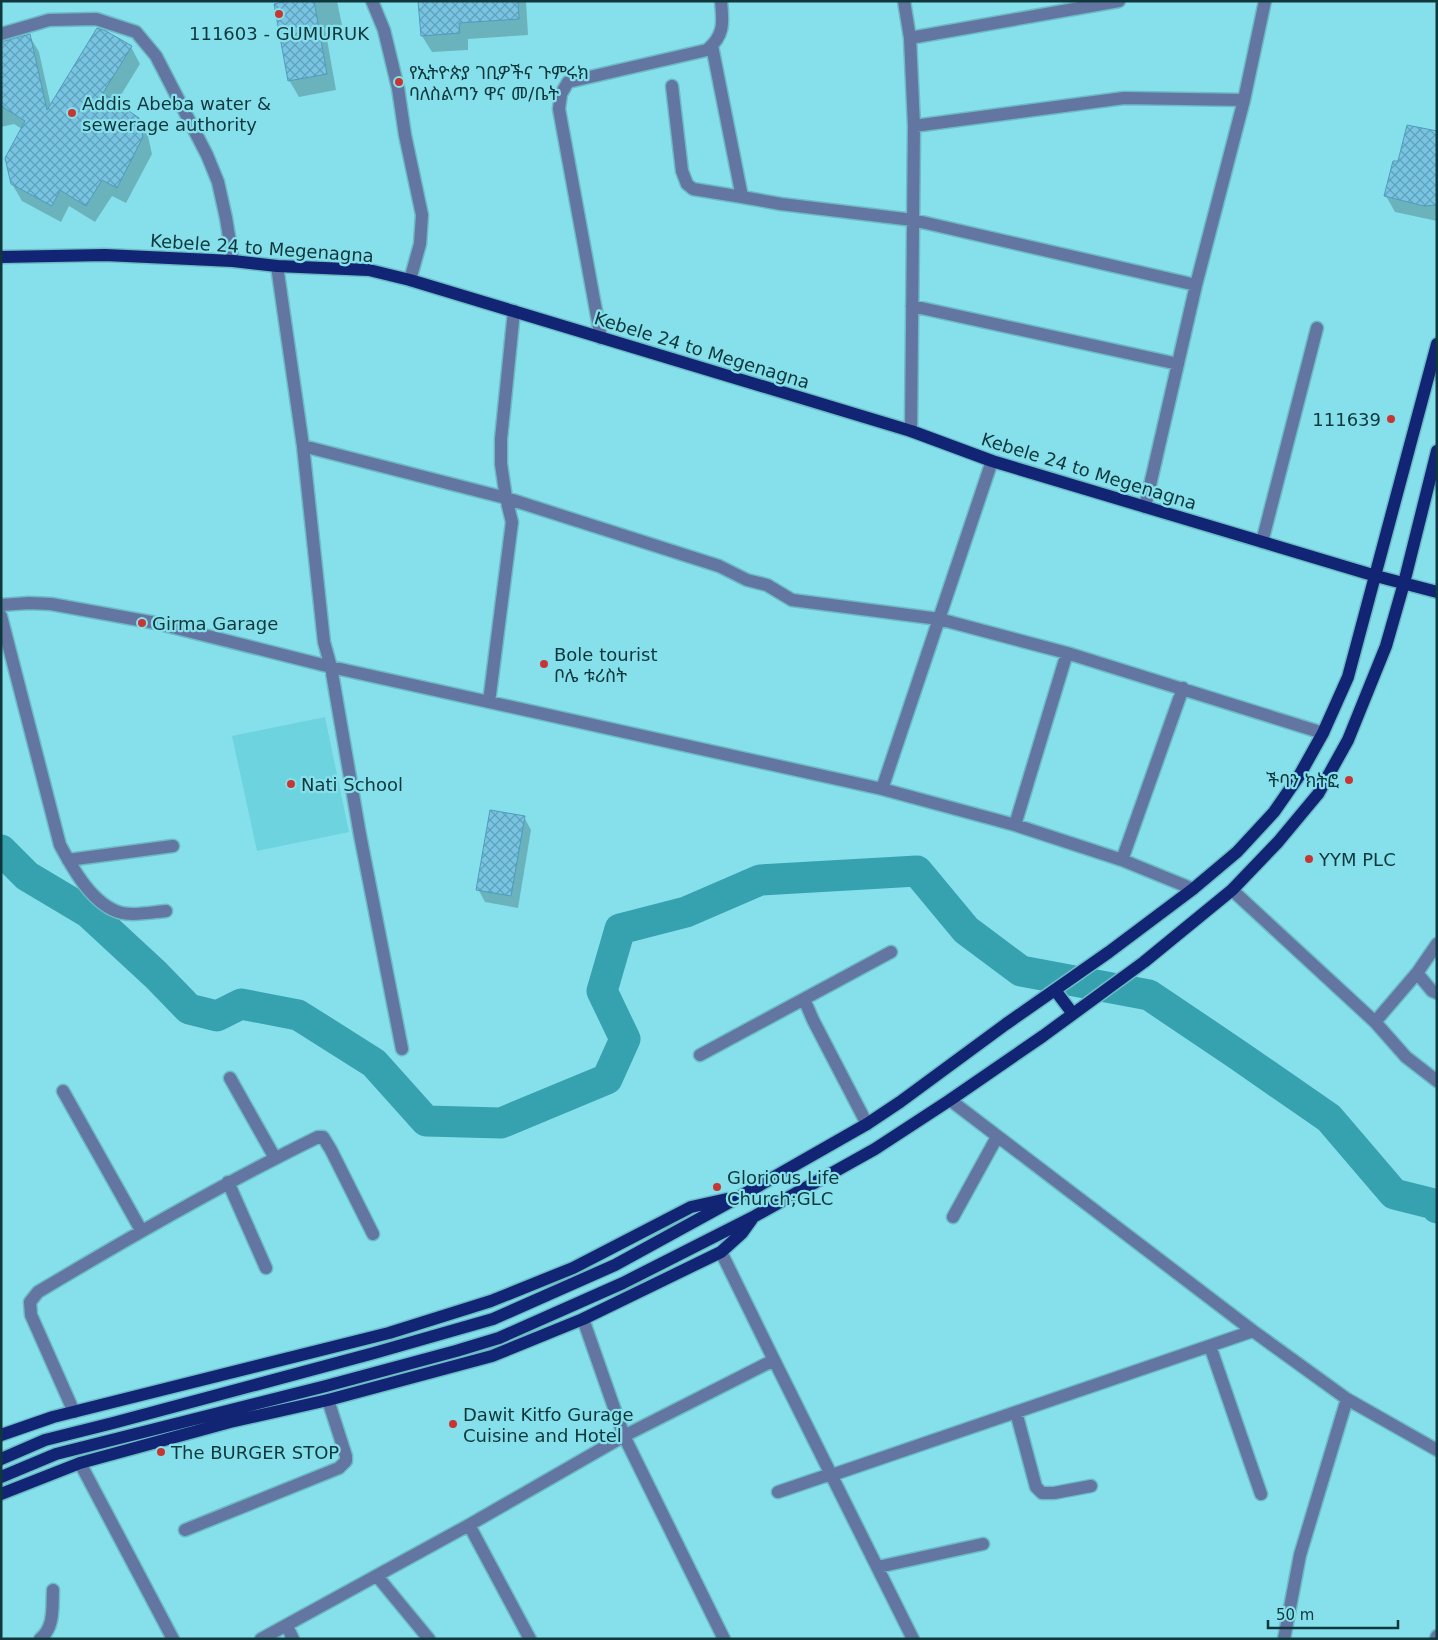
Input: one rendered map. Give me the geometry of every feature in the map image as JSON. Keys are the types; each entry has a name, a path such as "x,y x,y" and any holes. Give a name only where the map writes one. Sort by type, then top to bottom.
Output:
{"main road":[{"name":"Kebele 24 to Megenagna","path":"1,257 105,255 369,270 410,280 911,431 992,461 1404,583"},
{"path":"1,1458 45,1440 374,1354 493,1319 615,1264 739,1197 866,1124 940,1074 1193,889 1237,852 1274,812 1299,776 1323,733 1348,677 1437,344"},
{"path":"1,1477 64,1451 326,1386 499,1338 624,1283 755,1216 875,1149 1043,1036 1144,962 1232,890 1278,842 1318,794 1348,740 1386,646 1437,451"},
{"path":"1404,583 1437,592"},
{"path":"1055,990 1073,1014"},
{"path":"1,1435 53,1417 389,1333 491,1302 573,1268 691,1208 721,1199 739,1197"},
{"path":"1,1494 80,1463 230,1422 328,1400 492,1356 583,1319 721,1252 742,1233 755,1216"}],"street":[{"path":"372,1 384,30 398,88 405,135 422,215 420,244 410,280"},
{"path":"601,338 559,109 561,94 568,82 707,50 717,41 723,24 721,1"},
{"path":"904,1 910,38 914,126 911,431"},
{"path":"910,38 1118,1"},
{"path":"1146,507 1196,285 1244,100 1265,1"},
{"path":"1,34 49,20 96,19 136,32 156,56 207,155 218,182 233,261"},
{"path":"712,46 742,197"},
{"path":"672,86 682,170 687,184 693,189 781,204 913,220 1196,285"},
{"path":"914,126 1124,98 1244,100"},
{"path":"277,266 303,446 324,642 331,667 360,835 402,1049"},
{"path":"912,306 1178,364"},
{"path":"489,702 512,522 501,464 501,438 514,312"},
{"path":"1262,542 1318,328"},
{"path":"303,446 506,498 719,566 747,580 767,585 792,600 939,619 1067,653 1323,733"},
{"path":"882,789 992,461"},
{"path":"1,605 51,604 156,624 331,667 882,789 1014,825 1122,860 1193,889"},
{"path":"1,616 60,845 68,860 90,892 110,908 124,914 166,911"},
{"path":"1014,825 1067,653"},
{"path":"1122,860 1183,688"},
{"path":"68,860 173,846"},
{"path":"1232,890 1375,1022 1406,1057 1437,1081"},
{"path":"1375,1022 1417,972 1437,944"},
{"path":"700,1055 891,952"},
{"path":"1417,972 1432,991 1437,993"},
{"path":"804,999 866,1124"},
{"path":"230,1078 275,1158"},
{"path":"63,1091 141,1230"},
{"path":"950,1100 1253,1331 1346,1399 1437,1450"},
{"path":"74,1412 31,1315 30,1302 38,1292 141,1230 228,1182 318,1136 323,1137 331,1150 373,1234"},
{"path":"953,1217 997,1137"},
{"path":"228,1182 266,1268"},
{"path":"721,1252 913,1639"},
{"path":"583,1319 624,1436 724,1639"},
{"path":"778,1492 1253,1331"},
{"path":"1210,1346 1261,1494"},
{"path":"261,1639 469,1525 624,1436 774,1360"},
{"path":"1284,1639 1300,1555 1346,1399"},
{"path":"185,1530 339,1468 346,1461 346,1456 328,1400"},
{"path":"1016,1412 1036,1487 1042,1493 1054,1493 1091,1486"},
{"path":"80,1463 173,1639"},
{"path":"469,1525 530,1639"},
{"path":"878,1567 982,1544"},
{"path":"377,1576 429,1639"},
{"path":"40,1639 51,1623 53,1590"},
{"path":"287,1626 293,1639"}],"shaded area":[{"name":"Nati School","path":"325,717 349,832 257,851 232,736"}],"building":[{"path":"287,1 314,1 327,74 288,81 274,4"},
{"path":"418,1 518,1 519,19 459,23 460,33 421,36"},
{"name":"Addis Abeba water & sewerage authority","path":"97,28 132,46 103,93 139,118 143,137 117,188 102,180 86,206 60,190 52,206 11,184 5,158 25,121 1,106 1,42 30,34 47,110"},
{"path":"1407,125 1437,131 1437,205 1424,206 1384,196 1393,161 1398,161"},
{"path":"490,810 525,816 511,896 476,890"}],"waterway":[{"path":"1,850 27,876 89,913 156,975 189,1009 217,1016 241,1004 298,1015 374,1063 426,1121 501,1123 607,1079 625,1039 602,991 620,929 686,912 760,880 917,871 966,930 1021,971 1149,995 1329,1118 1394,1194 1434,1204 1437,1208"}],"place":[{"name":"111603 - GUMURUK","path":"279,14"},
{"name":"የኢትዮጵያ ገቢዎችና ጉምሩክ ባለስልጣን ዋና መ/ቤት","path":"399,82"},
{"name":"Addis Abeba water & sewerage authority","path":"72,113"},
{"name":"111639","path":"1391,419"},
{"name":"Girma Garage","path":"142,623"},
{"name":"Bole tourist ቦሌ ቱሪስት","path":"544,664"},
{"name":"ችባን ክትፎ","path":"1349,780"},
{"name":"Nati School","path":"291,784"},
{"name":"YYM PLC","path":"1309,859"},
{"name":"Glorious Life Church;GLC","path":"717,1187"},
{"name":"Dawit Kitfo Gurage Cuisine and Hotel","path":"453,1424"},
{"name":"The BURGER STOP","path":"161,1452"}]}
